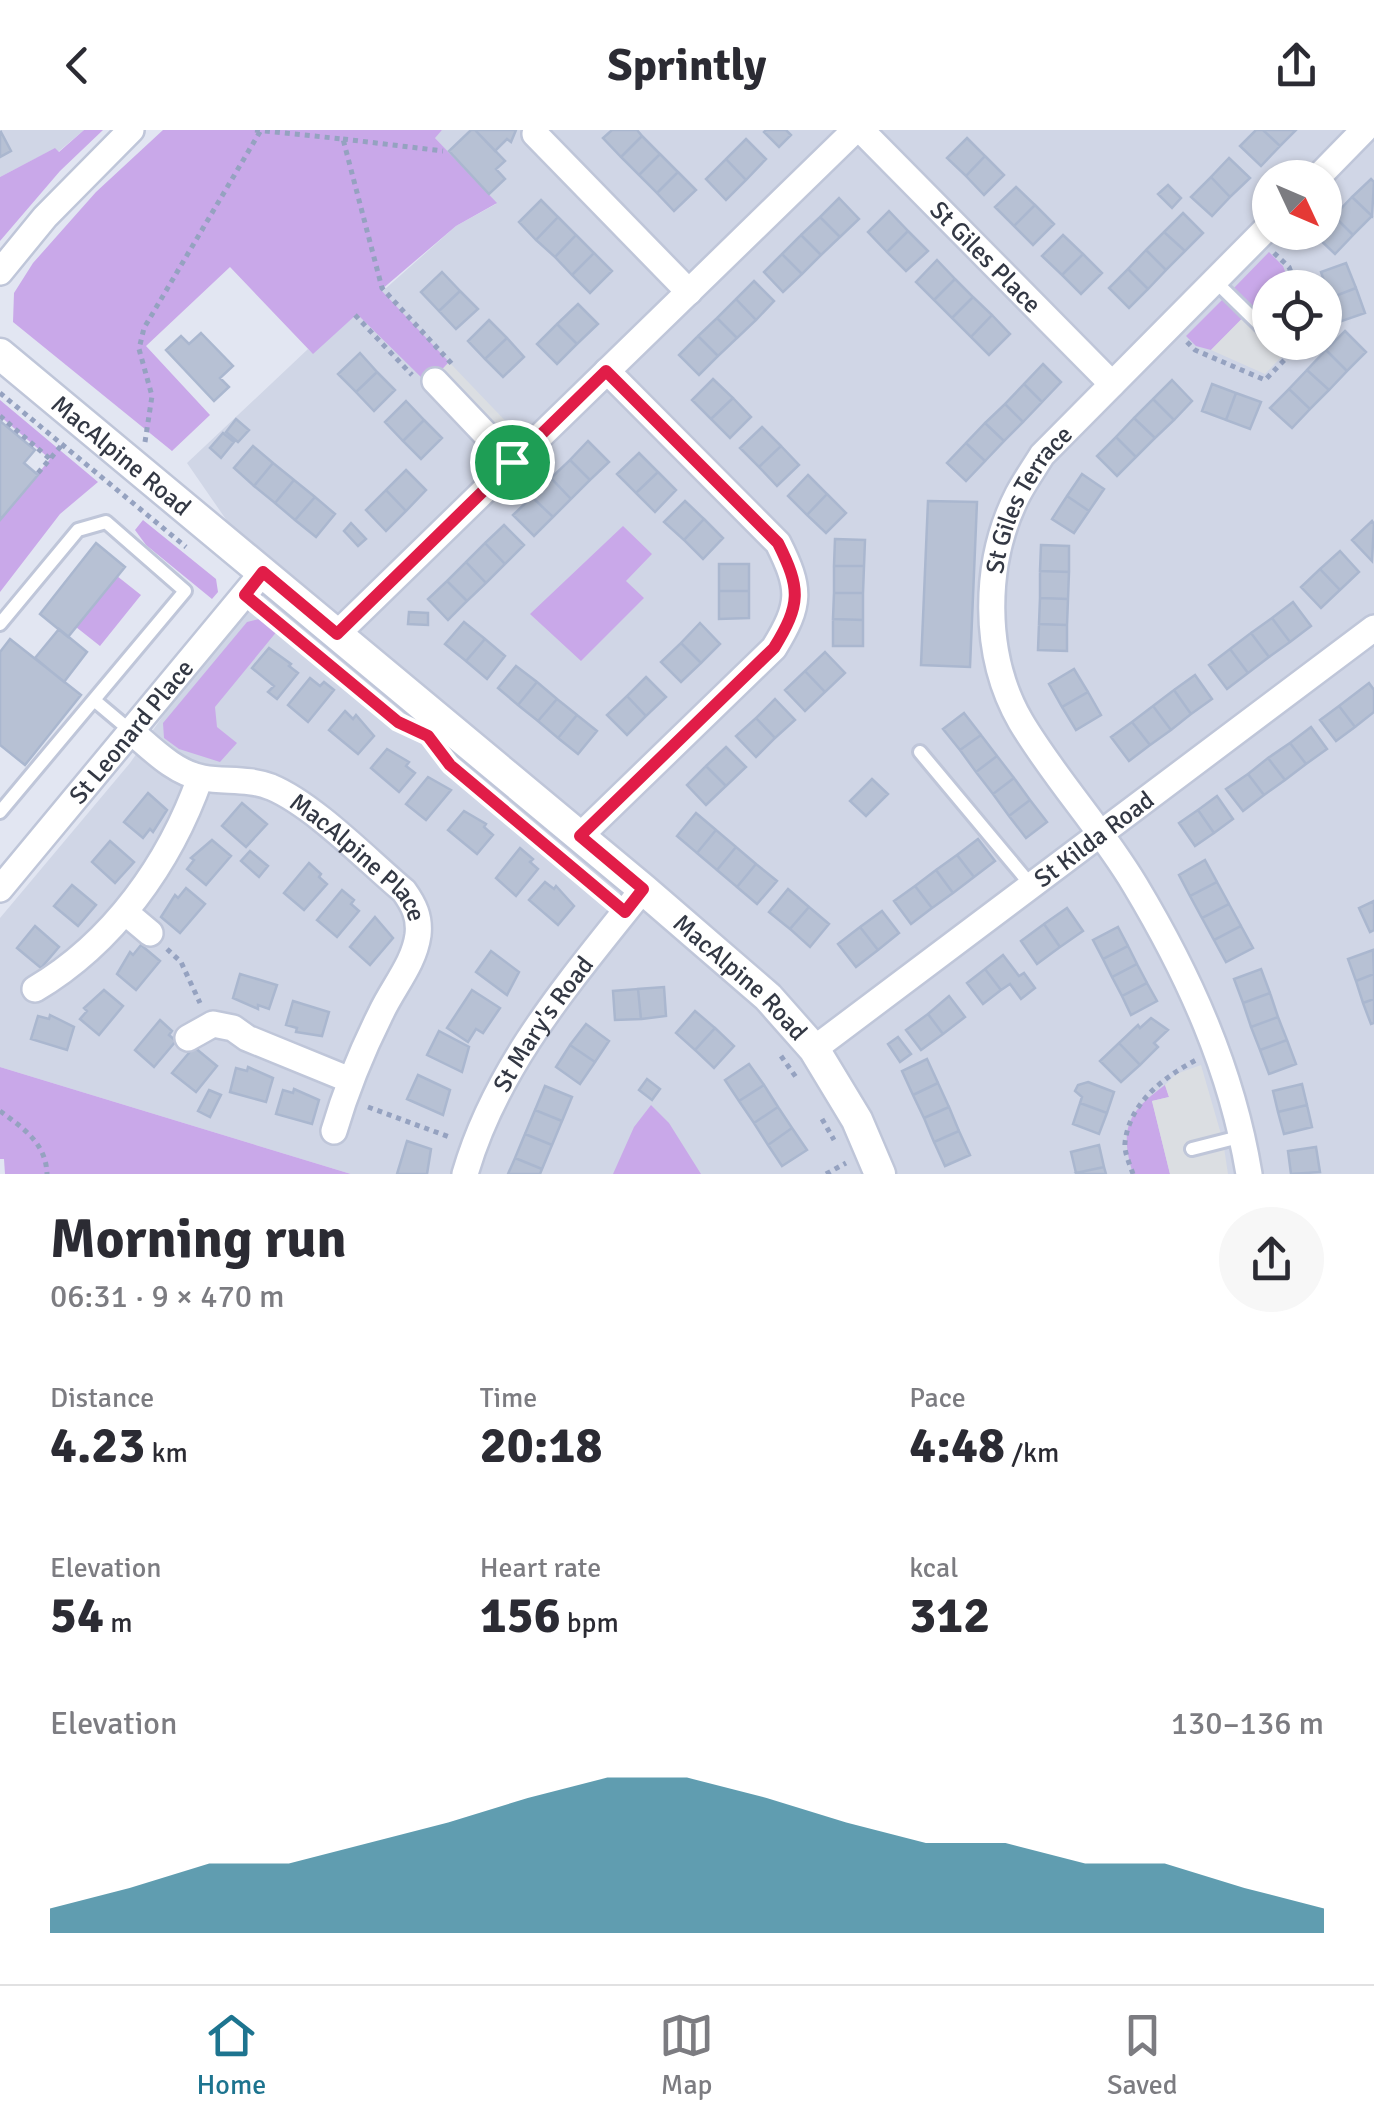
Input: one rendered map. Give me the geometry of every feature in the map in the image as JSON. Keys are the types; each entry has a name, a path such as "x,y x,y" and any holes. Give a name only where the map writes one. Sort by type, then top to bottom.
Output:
{"street":[{"path":"0,272 45,217 131,130"},
{"path":"337,634 858,130"},
{"name":"St Giles Place","path":"858,130 1112,384"},
{"path":"1335,160 1364,130"},
{"path":"535,134 689,292"},
{"name":"St Giles Terrace","path":"1249,1174 1243,1136 1217,1049 1179,962 1134,882 1020,721 996,647 992,585 1001,539 1017,495 1042,455 1252,243"},
{"name":"MacAlpine Road","path":"0,354 768,997 814,1048 857,1120 880,1174"},
{"path":"580,836 774,648 794,616 794,576 778,543 606,371"},
{"path":"435,381 512,462"},
{"name":"St Leonard Place","path":"4,877 132,732 263,572"},
{"name":"St Kilda Road","path":"814,1048 1374,628"},
{"name":"MacAlpine Place","path":"132,732 178,768 200,778 246,779 272,787 298,802 404,891 416,908 419,931 414,954 382,1010 347,1089 334,1130"},
{"path":"35,989 68,970 125,912 163,856 200,778"},
{"name":"St Mary's Road","path":"465,1174 502,1080 546,1011 643,889"},
{"path":"125,912 150,933"},
{"path":"188,1038 213,1024 233,1028 347,1089"}],"lane":[{"path":"1215,280 1252,318"},
{"path":"0,624 78,530 106,522 185,591 0,812"},
{"path":"94,700 132,732"},
{"path":"920,752 1032,885"},
{"path":"1192,1149 1243,1136"}],"path":[{"path":"137,471 152,412 152,396 139,349 144,328 259,130 443,150"},
{"path":"343,139 382,288 454,362 426,389 355,315"},
{"path":"1170,326 1195,350 1235,363 1265,380 1284,360"},
{"path":"0,393 199,558"},
{"path":"0,416 50,459"},
{"path":"38,474 61,446"},
{"path":"150,933 181,962 213,1024"},
{"path":"1133,1174 1124,1145 1137,1106 1173,1076 1217,1049"},
{"path":"780,1054 806,1092"},
{"path":"347,1089 473,1146"},
{"path":"814,1106 850,1174"},
{"path":"0,1111 33,1135 46,1160 47,1174"},
{"path":"826,1174 846,1163"}],"shaded area":[{"path":"0,130 84,130 58,152 54,149 0,177"},
{"path":"84,130 103,130 60,171 0,241 0,177 55,148 59,152"},
{"path":"163,130 442,130 435,138 497,203 456,226 381,290 449,362 428,384 357,314 313,354 230,267 146,346 210,415 172,451 13,322 14,293 33,263 96,192"},
{"path":"442,130 1374,130 1374,1174 351,1174 0,1067 0,918 130,763 263,573 187,463 308,349 313,353 456,226 496,204 434,137"},
{"path":"1269,252 1283,266 1284,270 1252,270 1252,306 1233,289"},
{"path":"1223,299 1243,318 1211,350 1196,346 1186,336"},
{"path":"1252,308 1252,360 1279,360 1265,374 1211,350"},
{"path":"449,362 516,432 504,444 438,374"},
{"path":"0,400 98,482 60,514 0,592 0,520 50,459 0,416"},
{"path":"143,520 216,579 218,592 212,599 146,545 135,530"},
{"path":"623,526 652,554 626,581 644,598 581,661 530,614"},
{"path":"117,576 141,595 100,646 76,627"},
{"path":"259,619 278,630 215,707 217,727 237,743 220,762 179,749 164,738 163,723 247,622"},
{"path":"1201,1065 1223,1141 1228,1174 1170,1174 1152,1101 1169,1097 1165,1085 1176,1074"},
{"path":"0,1067 351,1174 5,1174 4,1159 0,1159"},
{"path":"1165,1085 1169,1097 1152,1101 1170,1174 1133,1174 1127,1144 1130,1122 1142,1104"},
{"path":"651,1105 669,1123 701,1174 613,1174 634,1127"}],"building":[{"path":"471,130 505,161 496,169 505,179 489,194 449,151"},
{"path":"475,130 516,130 511,142 507,139 495,151"},
{"path":"612,130 637,130 642,136 621,157 603,138"},
{"path":"766,130 786,130 791,135 779,147"},
{"path":"1256,130 1263,130 1280,146 1267,160 1255,160 1240,146"},
{"path":"1263,130 1296,130 1280,146"},
{"path":"0,133 11,151 0,157"},
{"path":"642,136 660,154 639,175 621,157"},
{"path":"967,138 985,156 966,176 947,158"},
{"path":"746,139 766,159 746,180 726,159"},
{"path":"660,154 678,172 657,193 639,175"},
{"path":"985,156 1004,175 984,195 966,176"},
{"path":"1229,158 1250,178 1230,197 1211,177"},
{"path":"726,159 746,180 726,200 706,179"},
{"path":"678,172 696,190 674,211 657,193"},
{"path":"1211,177 1230,197 1212,216 1191,197"},
{"path":"1371,179 1374,182 1372,216 1352,197"},
{"path":"1168,185 1181,198 1172,208 1158,194"},
{"path":"1016,187 1035,205 1014,226 995,207"},
{"path":"1352,197 1372,216 1353,235 1342,224 1342,208"},
{"path":"839,198 859,219 840,237 820,217"},
{"path":"541,200 558,217 536,240 519,222"},
{"path":"1035,205 1054,224 1033,245 1014,226"},
{"path":"889,211 908,231 887,252 868,232"},
{"path":"1183,213 1203,233 1185,251 1164,232"},
{"path":"558,217 576,235 555,257 536,240"},
{"path":"820,217 840,237 821,255 801,235"},
{"path":"1342,224 1353,235 1342,247"},
{"path":"908,231 928,251 906,271 887,252"},
{"path":"1164,232 1185,251 1166,270 1146,250"},
{"path":"576,235 594,253 572,275 555,257"},
{"path":"801,235 821,255 802,274 782,254"},
{"path":"1063,235 1083,254 1062,275 1042,256"},
{"path":"1146,250 1166,270 1148,289 1128,269"},
{"path":"594,253 612,271 590,293 572,275"},
{"path":"782,254 802,274 783,292 764,272"},
{"path":"1083,254 1102,273 1081,294 1062,275"},
{"path":"937,260 955,279 934,300 916,282"},
{"path":"1346,263 1356,288 1342,293 1342,270 1327,270"},
{"path":"1128,269 1148,289 1129,308 1109,288"},
{"path":"442,272 460,291 439,311 421,292"},
{"path":"955,279 973,297 952,318 934,300"},
{"path":"754,281 774,301 756,320 736,299"},
{"path":"1356,288 1365,313 1342,321 1342,293"},
{"path":"460,291 478,309 456,329 439,311"},
{"path":"973,297 992,315 971,337 952,318"},
{"path":"736,299 756,320 737,338 717,318"},
{"path":"578,304 598,324 577,344 557,324"},
{"path":"992,315 1010,334 989,355 971,337"},
{"path":"717,318 737,338 718,356 698,336"},
{"path":"489,320 507,338 485,359 468,341"},
{"path":"557,324 577,344 557,364 537,344"},
{"path":"1345,331 1366,352 1347,371 1336,360 1342,360"},
{"path":"201,333 233,366 220,378 229,387 214,401 166,350 181,336 189,344"},
{"path":"698,336 718,356 699,375 679,355"},
{"path":"507,338 524,357 503,377 485,359"},
{"path":"360,353 377,372 356,392 338,374"},
{"path":"1316,360 1336,360 1347,371 1329,390 1307,370"},
{"path":"1043,364 1061,382 1042,402 1024,384"},
{"path":"1307,370 1329,390 1310,409 1289,389"},
{"path":"377,372 395,390 374,411 356,392"},
{"path":"713,379 733,398 711,419 692,400"},
{"path":"1172,380 1192,401 1174,420 1153,399"},
{"path":"1024,384 1042,402 1023,422 1005,404"},
{"path":"1212,384 1236,393 1226,420 1202,411"},
{"path":"1289,389 1310,409 1292,428 1270,408"},
{"path":"1236,393 1261,402 1250,429 1226,420"},
{"path":"733,398 751,417 730,438 711,419"},
{"path":"1153,399 1174,420 1155,438 1134,418"},
{"path":"406,401 424,420 403,441 385,422"},
{"path":"1005,404 1023,422 1004,441 985,423"},
{"path":"1134,418 1155,438 1136,457 1116,437"},
{"path":"236,419 249,430 238,442 226,432"},
{"path":"424,420 442,438 421,459 403,441"},
{"path":"0,421 35,450 24,463 38,475 0,520"},
{"path":"985,423 1004,441 985,461 966,443"},
{"path":"762,427 781,446 759,467 740,448"},
{"path":"223,433 234,442 221,458 210,448"},
{"path":"1116,437 1136,457 1117,476 1097,456"},
{"path":"588,441 609,462 590,480 570,460"},
{"path":"966,443 985,461 966,481 947,463"},
{"path":"253,446 273,463 254,486 234,468"},
{"path":"781,446 799,465 777,486 759,467"},
{"path":"639,453 658,472 636,493 617,474"},
{"path":"570,460 590,480 571,499 551,478"},
{"path":"273,463 294,480 275,503 254,486"},
{"path":"406,470 426,490 406,511 386,490"},
{"path":"658,472 676,490 655,512 636,493"},
{"path":"1082,474 1104,489 1089,511 1067,496"},
{"path":"808,475 827,494 807,515 788,496"},
{"path":"551,478 571,499 553,517 532,497"},
{"path":"294,480 315,497 295,520 275,503"},
{"path":"386,490 406,511 386,531 366,510"},
{"path":"827,494 846,513 826,533 807,515"},
{"path":"1067,496 1089,511 1074,533 1052,519"},
{"path":"315,497 335,514 316,537 295,520"},
{"path":"532,497 553,517 534,536 513,515"},
{"path":"685,501 704,519 684,540 664,522"},
{"path":"928,501 977,502 970,667 921,665"},
{"path":"704,519 723,538 703,559 684,540"},
{"path":"1372,521 1374,524 1372,561 1352,540"},
{"path":"351,523 366,539 358,546 344,531"},
{"path":"504,525 524,545 505,564 485,543"},
{"path":"835,539 865,540 864,566 834,566"},
{"path":"96,543 125,567 68,637 40,614"},
{"path":"485,543 505,564 486,583 466,562"},
{"path":"1041,545 1069,546 1069,572 1040,571"},
{"path":"1340,551 1359,572 1340,590 1320,569"},
{"path":"466,562 486,583 467,601 447,581"},
{"path":"719,564 749,564 749,591 719,591"},
{"path":"834,566 864,566 863,593 834,593"},
{"path":"1320,569 1340,590 1321,608 1301,587"},
{"path":"1040,571 1069,572 1068,599 1040,598"},
{"path":"447,581 467,601 448,620 428,599"},
{"path":"719,591 749,591 749,618 719,619"},
{"path":"834,593 863,593 863,620 833,619"},
{"path":"1040,598 1068,599 1067,625 1039,624"},
{"path":"1293,602 1311,626 1290,642 1272,618"},
{"path":"409,612 428,613 428,625 408,624"},
{"path":"1272,618 1290,642 1269,657 1251,633"},
{"path":"833,619 863,620 863,646 833,646"},
{"path":"464,622 485,639 466,661 445,644"},
{"path":"700,623 720,644 701,663 681,643"},
{"path":"1039,624 1067,625 1067,651 1038,650"},
{"path":"59,629 87,652 64,682 35,658"},
{"path":"1251,633 1269,657 1248,673 1230,649"},
{"path":"10,639 81,695 25,765 0,745 0,652"},
{"path":"485,639 505,656 487,679 466,661"},
{"path":"681,643 701,663 681,682 661,662"},
{"path":"269,648 298,673 277,699 268,692 274,686 252,668"},
{"path":"1230,649 1248,673 1227,689 1209,665"},
{"path":"825,652 845,673 825,692 805,671"},
{"path":"516,666 537,682 518,705 498,688"},
{"path":"1074,669 1088,692 1062,707 1049,684"},
{"path":"805,671 825,692 805,711 785,690"},
{"path":"1195,675 1212,699 1191,714 1174,690"},
{"path":"646,677 666,697 646,716 627,696"},
{"path":"310,678 334,690 308,722 288,705"},
{"path":"537,682 557,699 538,721 518,705"},
{"path":"1369,683 1374,690 1374,712 1355,727 1339,706"},
{"path":"1174,690 1191,714 1171,730 1153,706"},
{"path":"1088,692 1101,715 1076,730 1062,707"},
{"path":"627,696 646,716 627,735 607,715"},
{"path":"557,699 577,715 558,738 538,721"},
{"path":"775,699 795,720 775,738 756,718"},
{"path":"1153,706 1171,730 1150,745 1132,722"},
{"path":"1339,706 1355,727 1336,741 1320,720"},
{"path":"345,711 353,719 356,715 374,736 358,754 329,730"},
{"path":"964,713 981,735 960,750 943,729"},
{"path":"577,715 597,731 578,754 558,738"},
{"path":"756,718 775,738 756,757 736,736"},
{"path":"1132,722 1150,745 1129,761 1111,737"},
{"path":"1311,727 1327,749 1306,764 1290,743"},
{"path":"981,735 997,756 976,772 960,750"},
{"path":"1290,743 1306,764 1285,780 1268,758"},
{"path":"726,747 746,767 726,786 706,766"},
{"path":"387,749 409,762 406,766 415,773 399,792 371,768"},
{"path":"997,756 1014,778 993,794 976,772"},
{"path":"1268,758 1285,780 1264,795 1248,774"},
{"path":"706,766 726,786 706,805 687,785"},
{"path":"1248,774 1264,795 1243,811 1226,789"},
{"path":"428,777 451,790 426,820 406,804"},
{"path":"1014,778 1030,800 1009,816 993,794"},
{"path":"872,779 888,794 866,816 850,801"},
{"path":"148,793 167,810 153,832 150,829 143,838 124,822"},
{"path":"1217,796 1233,819 1214,833 1198,810"},
{"path":"1030,800 1047,822 1026,838 1009,816"},
{"path":"242,803 267,824 246,847 222,826"},
{"path":"1198,810 1214,833 1195,846 1179,823"},
{"path":"464,811 486,824 484,827 493,835 477,854 448,830"},
{"path":"696,813 716,830 697,853 677,836"},
{"path":"716,830 736,847 717,870 697,853"},
{"path":"978,839 995,861 974,877 957,855"},
{"path":"212,840 231,856 206,885 187,869 194,860 191,858"},
{"path":"110,841 134,862 115,883 92,862"},
{"path":"736,847 756,864 737,887 717,870"},
{"path":"520,848 538,869 516,896 496,878"},
{"path":"250,851 268,866 259,877 241,861"},
{"path":"957,855 974,877 953,893 936,870"},
{"path":"1205,860 1217,882 1190,896 1179,875"},
{"path":"309,863 327,884 304,910 284,893"},
{"path":"756,864 777,881 757,904 737,887"},
{"path":"936,870 953,893 932,908 915,886"},
{"path":"545,882 554,889 556,886 574,906 558,925 529,900"},
{"path":"1217,882 1229,904 1202,918 1190,896"},
{"path":"72,885 96,905 78,926 54,906"},
{"path":"915,886 932,908 911,924 894,901"},
{"path":"186,888 205,904 180,933 161,917 175,895 178,898"},
{"path":"788,889 809,907 790,929 769,912"},
{"path":"342,890 354,900 351,904 359,911 337,937 317,920"},
{"path":"1374,901 1374,930 1370,932 1359,908"},
{"path":"1229,904 1241,926 1214,940 1202,918"},
{"path":"809,907 829,924 810,947 790,929"},
{"path":"1067,908 1083,931 1060,947 1044,924"},
{"path":"882,911 899,933 878,950 860,927"},
{"path":"375,917 393,938 370,965 350,947"},
{"path":"1044,924 1060,947 1037,964 1021,941"},
{"path":"35,926 59,947 41,968 17,948"},
{"path":"1241,926 1253,948 1226,962 1214,940"},
{"path":"860,927 878,950 856,967 838,944"},
{"path":"1118,927 1128,946 1103,959 1093,940"},
{"path":"141,945 160,961 136,990 117,974 130,952 133,955"},
{"path":"1128,946 1137,964 1112,977 1103,959"},
{"path":"1373,950 1374,974 1356,981 1348,959"},
{"path":"491,951 519,972 507,995 476,972"},
{"path":"1003,955 1019,976 1024,973 1035,988 1021,999 1010,984 1001,990 985,969"},
{"path":"1137,964 1147,983 1122,996 1112,977"},
{"path":"985,969 1001,990 983,1004 967,983"},
{"path":"1261,969 1270,993 1243,1003 1234,979"},
{"path":"240,974 277,985 269,1009 258,1005 258,1009 233,998"},
{"path":"1374,974 1374,999 1363,1003 1356,981"},
{"path":"1147,983 1157,1001 1131,1015 1122,996"},
{"path":"664,987 666,1016 641,1019 638,989"},
{"path":"638,989 641,1019 615,1020 613,991"},
{"path":"104,990 123,1006 99,1035 80,1019 87,1011 84,1008"},
{"path":"472,990 500,1008 483,1033 476,1029 468,1042 447,1028"},
{"path":"1270,993 1278,1017 1251,1027 1243,1003"},
{"path":"949,996 965,1017 943,1034 928,1014"},
{"path":"1374,999 1374,1023 1371,1024 1363,1003"},
{"path":"293,1001 329,1012 322,1036 296,1032 297,1028 286,1025"},
{"path":"695,1011 715,1028 695,1050 676,1033"},
{"path":"928,1014 943,1034 921,1050 906,1030"},
{"path":"50,1015 74,1027 67,1050 31,1039 38,1016 49,1019"},
{"path":"1278,1017 1287,1040 1260,1050 1251,1027"},
{"path":"1151,1018 1168,1030 1140,1065 1119,1043"},
{"path":"160,1020 176,1041 154,1067 135,1050"},
{"path":"586,1024 609,1041 595,1062 570,1045"},
{"path":"715,1028 734,1046 714,1068 695,1050"},
{"path":"439,1031 469,1047 462,1072 427,1055"},
{"path":"898,1037 911,1054 900,1062 888,1044"},
{"path":"1287,1040 1296,1064 1269,1074 1260,1050"},
{"path":"1119,1043 1140,1065 1121,1082 1100,1061"},
{"path":"570,1045 595,1062 580,1084 556,1067"},
{"path":"194,1047 217,1066 196,1092 172,1073"},
{"path":"927,1059 938,1083 913,1095 902,1071"},
{"path":"749,1064 764,1085 739,1101 725,1080"},
{"path":"248,1067 273,1078 266,1102 230,1092 236,1068 247,1071"},
{"path":"418,1075 450,1090 443,1115 407,1099"},
{"path":"647,1079 660,1089 652,1100 639,1090"},
{"path":"1088,1082 1114,1092 1107,1113 1080,1103 1082,1097 1075,1091 1078,1085"},
{"path":"938,1083 949,1107 924,1118 913,1095"},
{"path":"1302,1084 1307,1105 1278,1112 1273,1091"},
{"path":"764,1085 778,1107 754,1123 739,1101"},
{"path":"545,1086 572,1097 562,1121 535,1110"},
{"path":"294,1089 319,1100 312,1124 276,1114 283,1090 293,1093"},
{"path":"209,1090 221,1095 210,1117 198,1111"},
{"path":"1080,1103 1107,1113 1099,1134 1073,1124"},
{"path":"1307,1105 1312,1127 1284,1134 1278,1112"},
{"path":"778,1107 792,1128 768,1145 754,1123"},
{"path":"949,1107 959,1131 934,1142 924,1118"},
{"path":"535,1110 562,1121 552,1145 525,1134"},
{"path":"792,1128 807,1150 782,1166 768,1145"},
{"path":"959,1131 970,1155 945,1166 934,1142"},
{"path":"525,1134 552,1145 542,1169 515,1158"},
{"path":"407,1141 431,1149 427,1174 397,1174"},
{"path":"1099,1145 1104,1167 1076,1173 1071,1152"},
{"path":"1316,1147 1320,1172 1291,1174 1288,1151"},
{"path":"515,1158 542,1169 540,1174 508,1174"},
{"path":"1104,1167 1106,1174 1076,1173"}],"route":[{"path":"606,371 778,543 794,576 794,616 774,648 580,836 643,889 625,912 450,765 428,736 398,722 245,595 263,572 337,634 512,462 606,371"}]}
